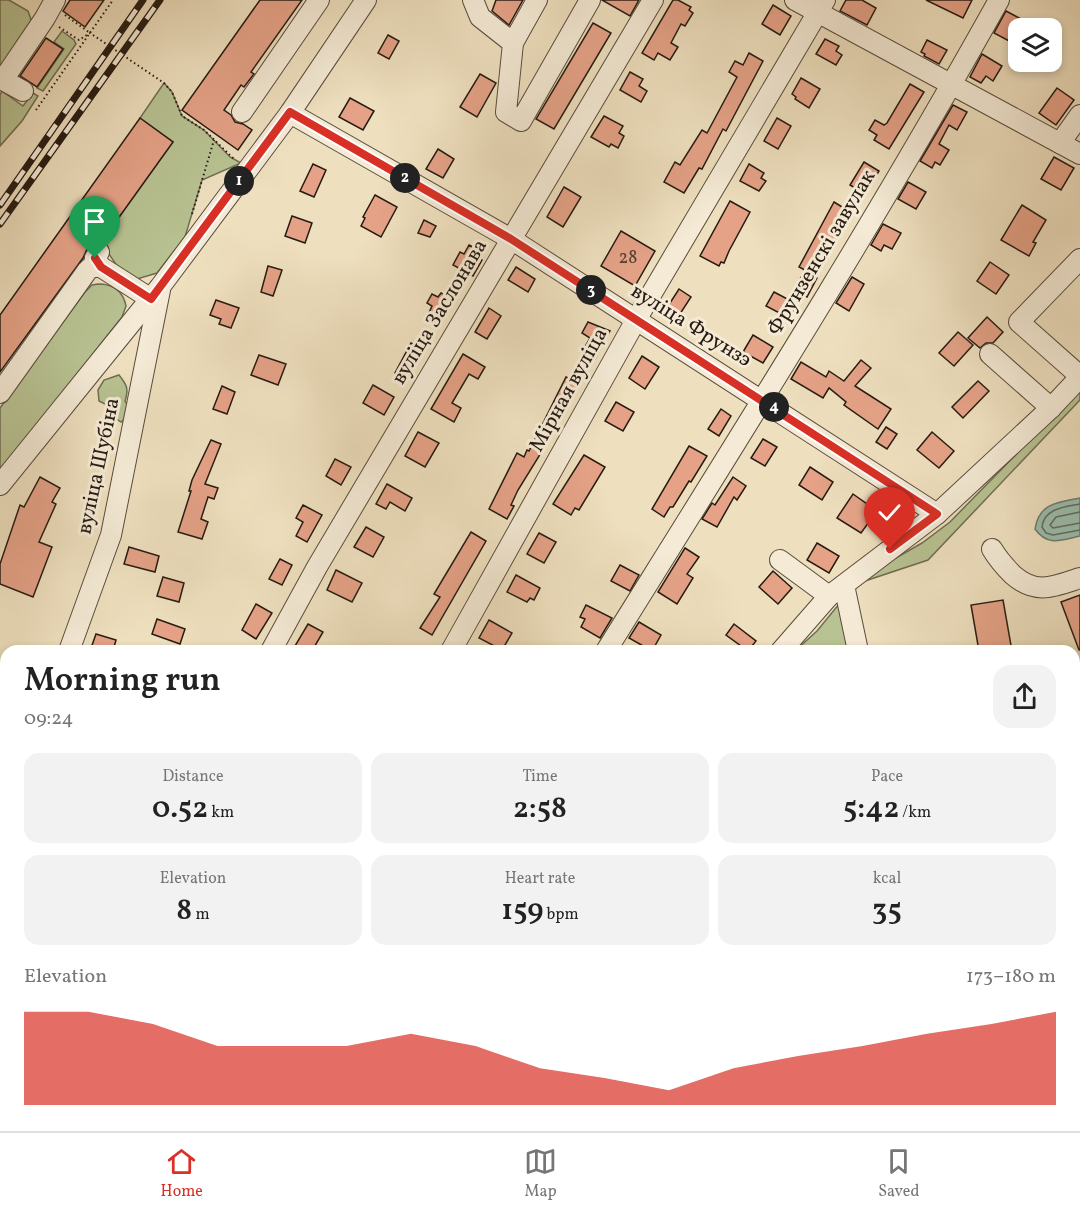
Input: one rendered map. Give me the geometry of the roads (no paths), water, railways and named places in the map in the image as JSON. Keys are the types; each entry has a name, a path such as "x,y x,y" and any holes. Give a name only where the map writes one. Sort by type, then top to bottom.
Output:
{"street":[{"path":"242,112 319,0"},
{"name":"вуліца Шубіна","path":"0,485 156,293 290,112 366,0"},
{"path":"473,0 480,17 513,43"},
{"path":"537,0 513,43 506,112 521,121 590,0"},
{"name":"вуліца Заслонава","path":"274,645 323,557 653,0"},
{"path":"795,0 821,6 952,85 1080,154"},
{"name":"Фрунзенскі завулак","path":"610,645 762,400 952,85 999,0"},
{"path":"23,92 3,80 45,18 58,6"},
{"name":"Мірная вуліца","path":"455,645 636,320 821,6"},
{"name":"вуліца Фрунзэ","path":"290,112 511,239 937,514"},
{"path":"1060,143 1080,116"},
{"path":"0,393 87,271 100,259 156,293"},
{"path":"787,645 837,591 937,514 1051,408 1080,376 1019,322 1080,259"},
{"name":"вуліца Шубіна","path":"71,645 111,535 156,293"},
{"path":"990,354 1051,408"},
{"path":"992,549 999,561 1026,585 1044,588 1080,578"},
{"path":"780,560 837,591 856,645"}],"water":[{"path":"1080,498 1080,536 1055,541 1040,535 1035,529 1037,520 1045,509 1057,503"}],"railway":[{"path":"0,205 143,0"},
{"path":"0,224 160,0"}]}
